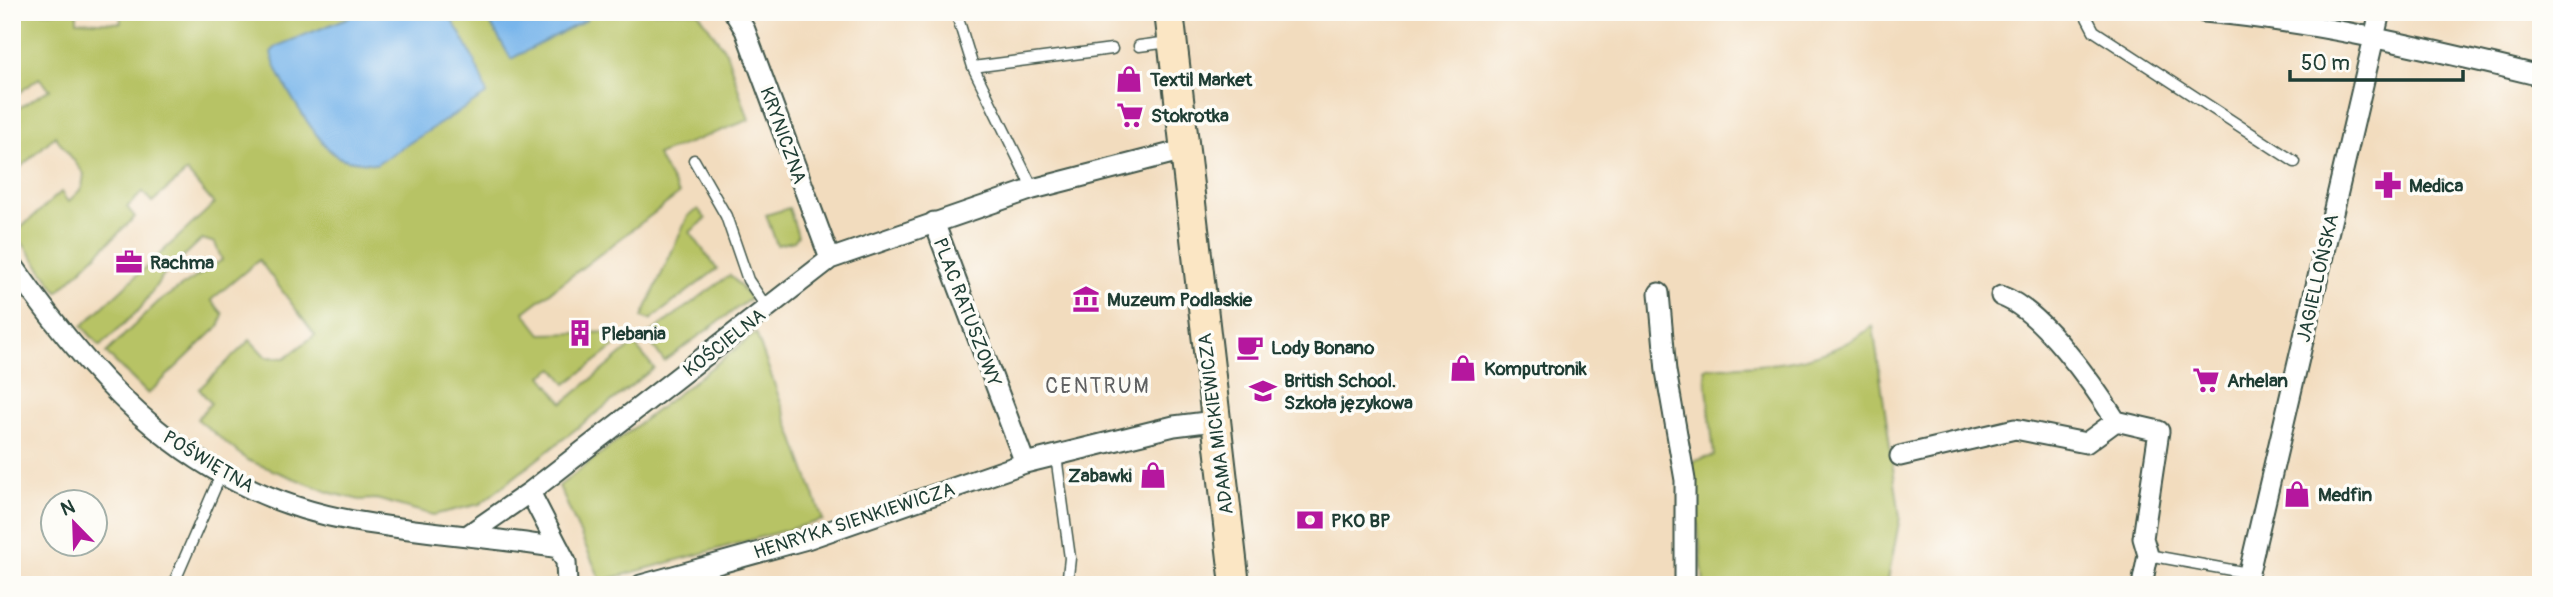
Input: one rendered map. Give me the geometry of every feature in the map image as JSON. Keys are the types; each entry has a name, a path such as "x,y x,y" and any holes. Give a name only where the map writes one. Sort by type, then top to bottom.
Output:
{"main road":[{"name":"ADAMA MICKIEWICZA","path":"1169,12 1235,585"}],"street":[{"name":"KRYNICZNA","path":"734,12 745,30 830,259"},
{"path":"2204,12 2273,18 2375,36 2541,76"},
{"name":"JAGIELLOŃSKA","path":"2247,579 2380,12"},
{"name":"PLAC RATUSZOWY","path":"1025,463 934,222 1034,189 1184,150"},
{"name":"KOŚCIELNA","path":"468,535 530,492 830,259 934,222"},
{"name":"POŚWIĘTNA","path":"12,264 19,291 138,416 185,451 222,472 264,493 352,521 559,548"},
{"path":"1659,293 1666,371 1685,480 1685,585"},
{"path":"2001,296 2026,307 2097,391 2116,421 2159,431 2143,538 2148,555 2142,585"},
{"path":"1025,463 1174,426 1214,421"},
{"path":"1900,456 2015,429 2086,443 2116,421"},
{"name":"HENRYKA SIENKIEWICZA","path":"641,585 807,538 1025,463"},
{"path":"530,492 559,548 568,573 566,585"}],"lane":[{"path":"956,12 972,67 1034,189"},
{"path":"2084,12 2094,32 2294,162"},
{"path":"1139,46 1173,42"},
{"path":"972,67 1112,49"},
{"path":"694,160 726,216 748,279 767,308"},
{"path":"1056,456 1070,558 1068,585"},
{"path":"173,585 222,472"},
{"path":"2148,555 2247,579"}],"green space":[{"path":"12,12 77,12 77,21 121,23 120,12 698,12 726,52 749,120 657,155 679,194 524,312 541,334 619,332 612,338 613,348 566,384 554,368 542,376 563,403 634,344 654,368 480,504 433,515 376,499 360,500 331,493 247,460 197,419 211,403 199,389 250,340 266,357 285,358 315,335 259,260 211,300 223,314 220,325 148,394 106,353 158,302 222,260 215,243 202,239 162,277 140,309 100,346 82,326 214,204 187,172 152,202 143,192 127,207 135,217 58,292 15,233 61,192 68,202 82,188 84,174 55,136 12,175 12,112 50,89 39,78 12,98"},
{"path":"789,208 798,236 794,241 777,245 766,215"},
{"path":"698,209 706,219 690,232 717,269 650,320 642,317 688,216"},
{"path":"730,275 751,298 664,361 646,336"},
{"path":"1873,326 1900,517 1887,585 1704,585 1692,471 1693,461 1714,456 1705,368 1772,364 1813,356 1853,339"},
{"path":"756,333 823,520 601,581 559,486"}],"water":[{"path":"362,12 446,12 470,52 487,94 376,164 342,159 330,150 309,125 288,91 271,52 277,46"},
{"path":"484,12 590,12 586,20 511,59"}],"place":[{"name":"Textil Market","path":"1129,79"},
{"name":"Stokrotka","path":"1130,115"},
{"name":"Medica","path":"2388,185"},
{"name":"Rachma","path":"129,262"},
{"name":"Muzeum Podlaskie","path":"1086,299"},
{"name":"Plebania","path":"580,333"},
{"name":"Lody Bonano","path":"1250,347"},
{"name":"Komputronik","path":"1463,368"},
{"name":"Arhelan","path":"2206,380"},
{"name":"British School. Szkoła językowa","path":"1263,391"},
{"name":"Zabawki","path":"1153,475"},
{"name":"Medfin","path":"2297,494"},
{"name":"PKO BP","path":"1310,520"}],"district":[{"name":"CENTRUM","path":"1098,386"}]}
